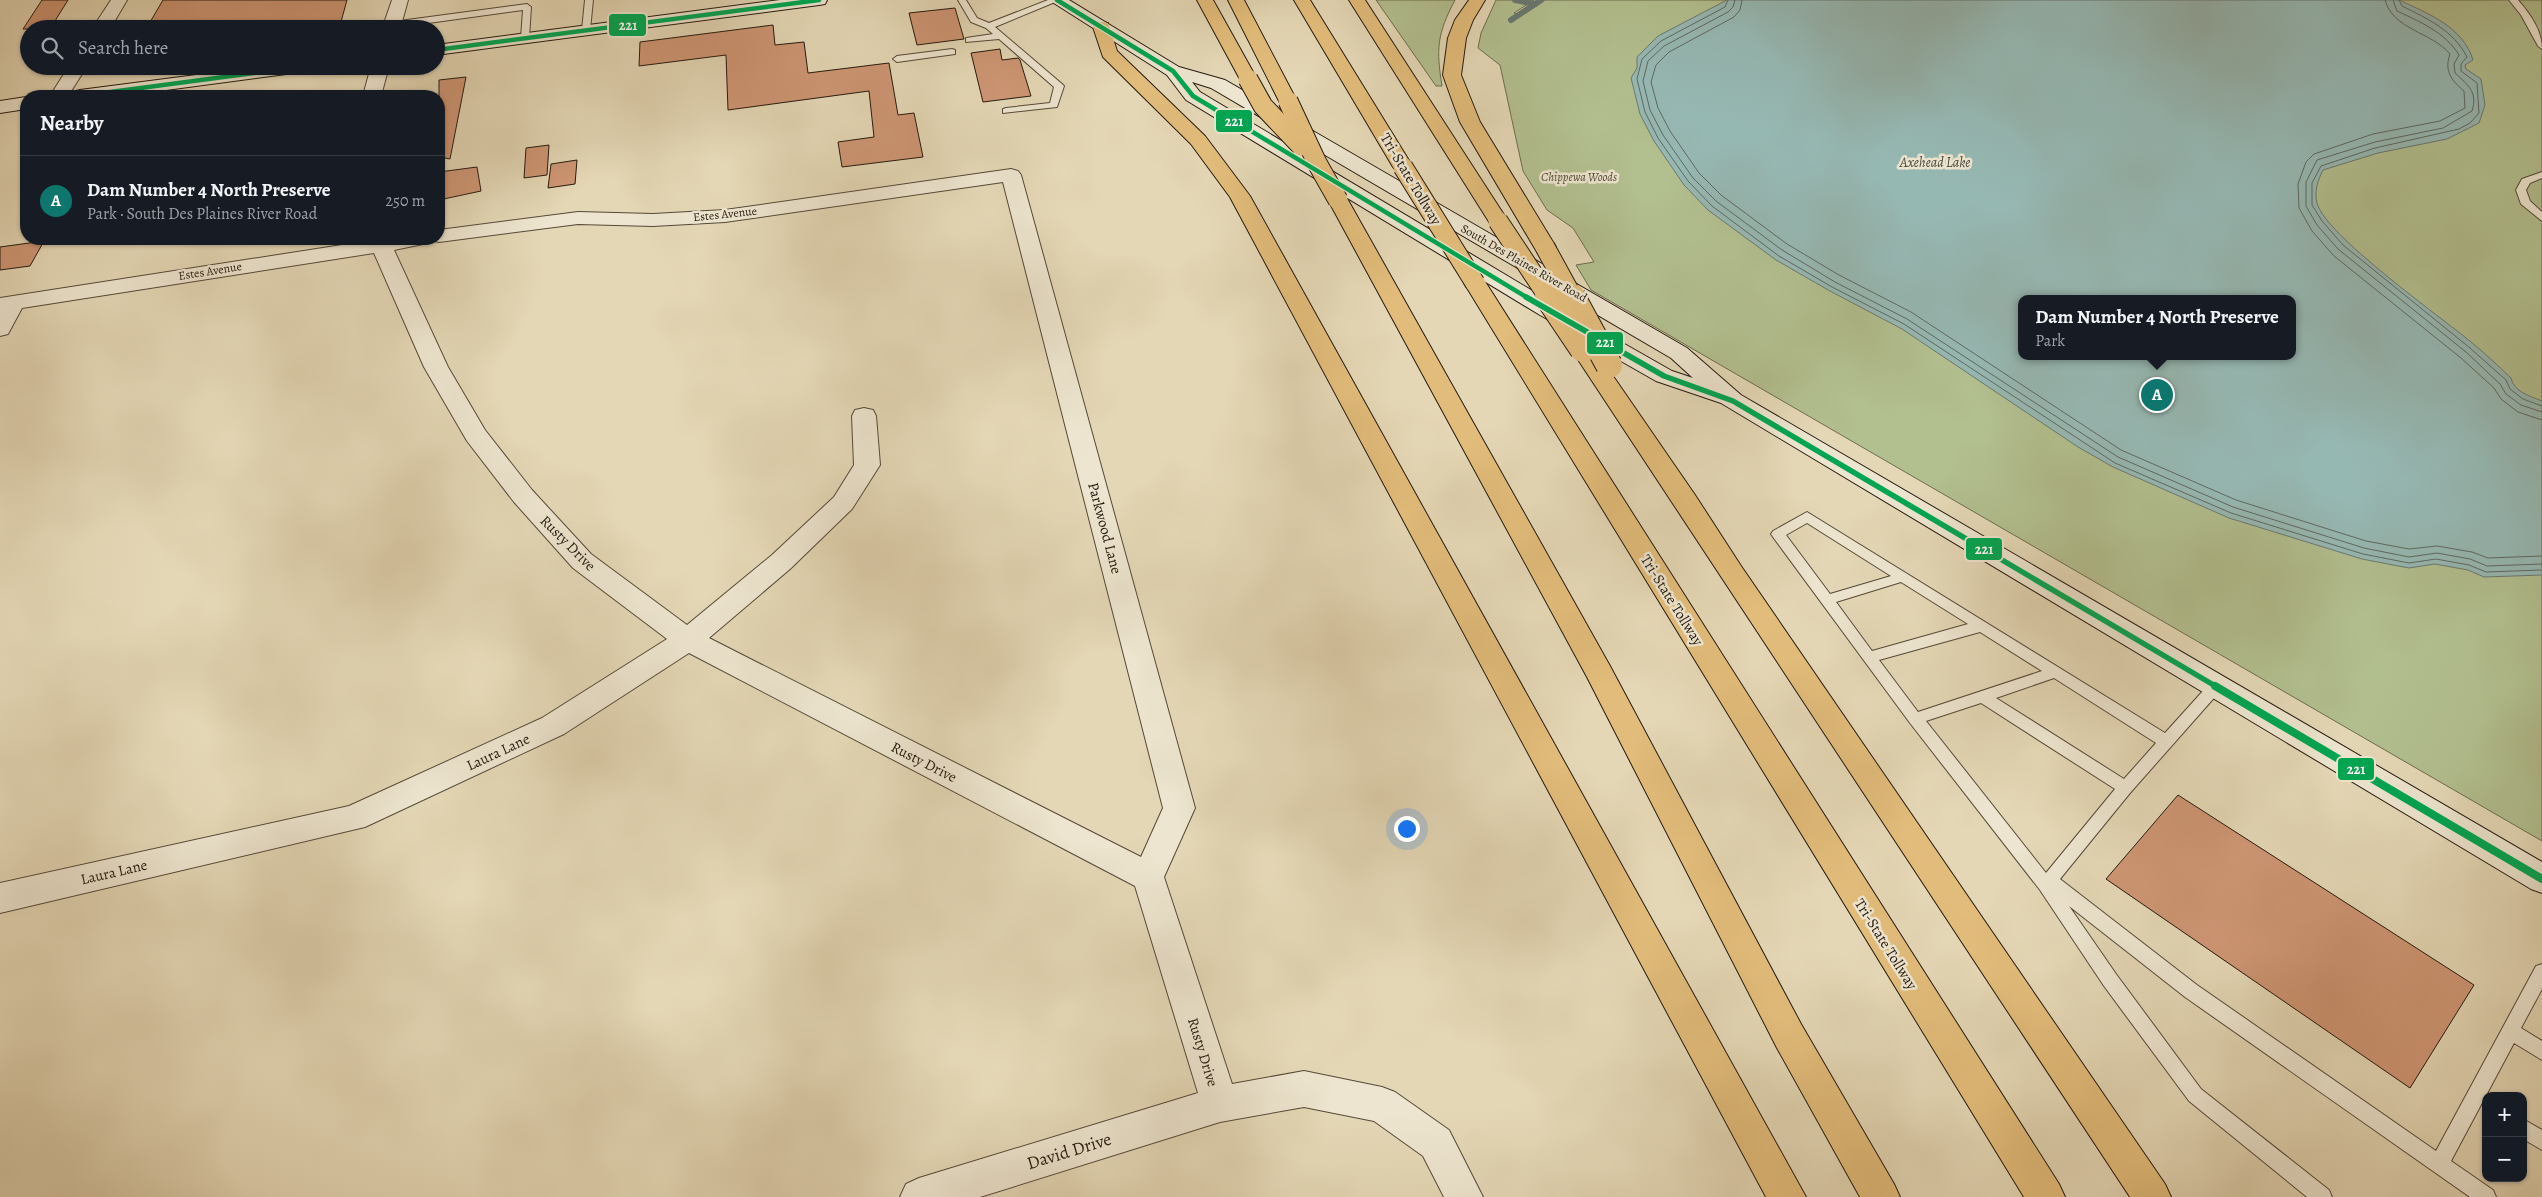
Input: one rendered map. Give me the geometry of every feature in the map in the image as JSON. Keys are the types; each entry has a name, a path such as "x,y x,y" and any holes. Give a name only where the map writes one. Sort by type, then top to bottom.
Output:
{"highway":[{"path":"1205,0 1263,106 1317,163"},
{"path":"1236,0 1317,163 1600,674 1789,1036 1880,1197"},
{"name":"Tri-State Tollway","path":"1302,0 1475,283 2046,1197"},
{"path":"1346,0 1372,42 1412,89"},
{"path":"1358,0 1412,89 1583,349 1686,501 1731,573 2152,1197"},
{"path":"1476,0 1464,20 1457,38 1452,75 1470,122 1545,248 1686,501"},
{"path":"1102,27 1109,53 1198,140 1240,196 1787,1197"}],"street":[{"path":"107,20 119,0"},
{"path":"394,20 400,0"},
{"path":"445,49 778,3 819,0"},
{"name":"South Des Plaines River Road","path":"1057,0 1173,71 1218,84 1679,353 1733,401"},
{"name":"South Des Plaines River Road","path":"1173,71 1193,96 1548,310 1664,376 1733,401 2542,879"},
{"path":"63,90 72,75"},
{"path":"126,90 240,75"},
{"path":"374,90 378,75"},
{"path":"0,107 20,104"},
{"name":"Estes Avenue","path":"445,235 578,218 653,220 725,216 1011,175"},
{"name":"Parkwood Lane","path":"1011,175 1179,808 1148,877"},
{"name":"Estes Avenue","path":"7,304 360,245"},
{"name":"Rusty Drive","path":"379,245 436,367 476,435 523,496 582,561 688,640 1148,877 1220,1104 1304,1090 1382,1105 1436,1143 1464,1197"},
{"path":"0,329 7,304"},
{"name":"Laura Lane","path":"0,898 354,818 553,726 688,640 780,562 844,503 867,465 864,416"},
{"name":"David Drive","path":"919,1197 1220,1104"}],"lane":[{"path":"586,30 589,0"},
{"path":"962,0 974,20 989,26 1059,86 1054,105 1006,112"},
{"path":"989,26 1057,0"},
{"path":"2513,0 2525,14 2542,46"},
{"path":"439,20 527,7 524,38"},
{"path":"969,40 999,36"},
{"path":"898,59 952,52"},
{"path":"2542,175 2526,181 2521,190 2525,202 2542,218"},
{"path":"2166,741 1807,517 1778,534 1916,718 2048,883 2110,980 2194,1095 2322,1197"},
{"path":"1827,600 1903,577"},
{"path":"1870,657 1981,626"},
{"path":"1916,718 2055,672"},
{"path":"2048,883 2125,788 2216,686"},
{"path":"1982,696 2125,788"},
{"path":"2048,883 2191,991 2440,1163 2486,1197"},
{"path":"2440,1163 2481,1098 2512,1031 2541,976"},
{"path":"2512,1031 2542,1051"},
{"path":"2527,1131 2542,1141"}],"green space":[{"path":"1376,0 1455,0 1441,32 1439,62 1442,86 1436,86"},
{"name":"Chippewa Woods","path":"1496,0 1534,0 1514,13 1521,16 1545,0 2542,0 2542,841 1591,290 1576,265 1594,262 1573,228 1547,210 1523,171 1500,65 1478,48 1481,33"}],"water":[{"name":"Axehead Lake","path":"1727,0 2399,0 2433,16 2453,30 2468,49 2473,60 2465,65 2466,69 2481,79 2485,105 2479,123 2447,139 2378,153 2323,170 2317,186 2317,203 2325,217 2340,235 2361,254 2481,351 2511,378 2515,387 2542,401 2542,575 2484,577 2468,570 2435,564 2409,568 2362,559 2229,518 2113,467 2078,447 1902,329 1776,260 1708,210 1684,185 1654,141 1640,114 1631,78 1637,68 1637,57 1658,36"}],"building":[{"path":"42,0 68,0 56,20 29,20"},
{"path":"163,0 347,0 341,20 151,20"},
{"path":"955,8 964,39 917,45 909,13"},
{"path":"773,25 775,45 804,42 808,73 889,63 898,115 914,113 923,157 842,167 838,142 874,137 869,91 728,110 726,55 639,66 640,42"},
{"path":"1000,49 1002,60 1018,58 1020,60 1031,96 983,102 971,53"},
{"path":"466,77 450,159 445,158 445,90 439,90 439,80"},
{"path":"549,145 547,175 524,178 526,148"},
{"path":"577,160 575,184 548,188 551,164"},
{"path":"477,167 481,191 445,199 445,171"},
{"path":"20,244 42,245 30,266 0,270 0,247"},
{"path":"2178,795 2474,985 2410,1088 2106,879"}],"waterway":[{"path":"1515,0 1535,4"},
{"path":"1535,4 1541,0"},
{"path":"1511,20 1535,4"}],"transit line":[{"name":"221","path":"445,49 819,0"},
{"name":"221","path":"1057,0 1173,71 1193,96 1548,310 1664,376 1733,401 2542,879"},
{"name":"221","path":"125,90 239,75"}],"place":[{"name":"Dam Number 4 North Preserve","path":"2157,395"}]}
